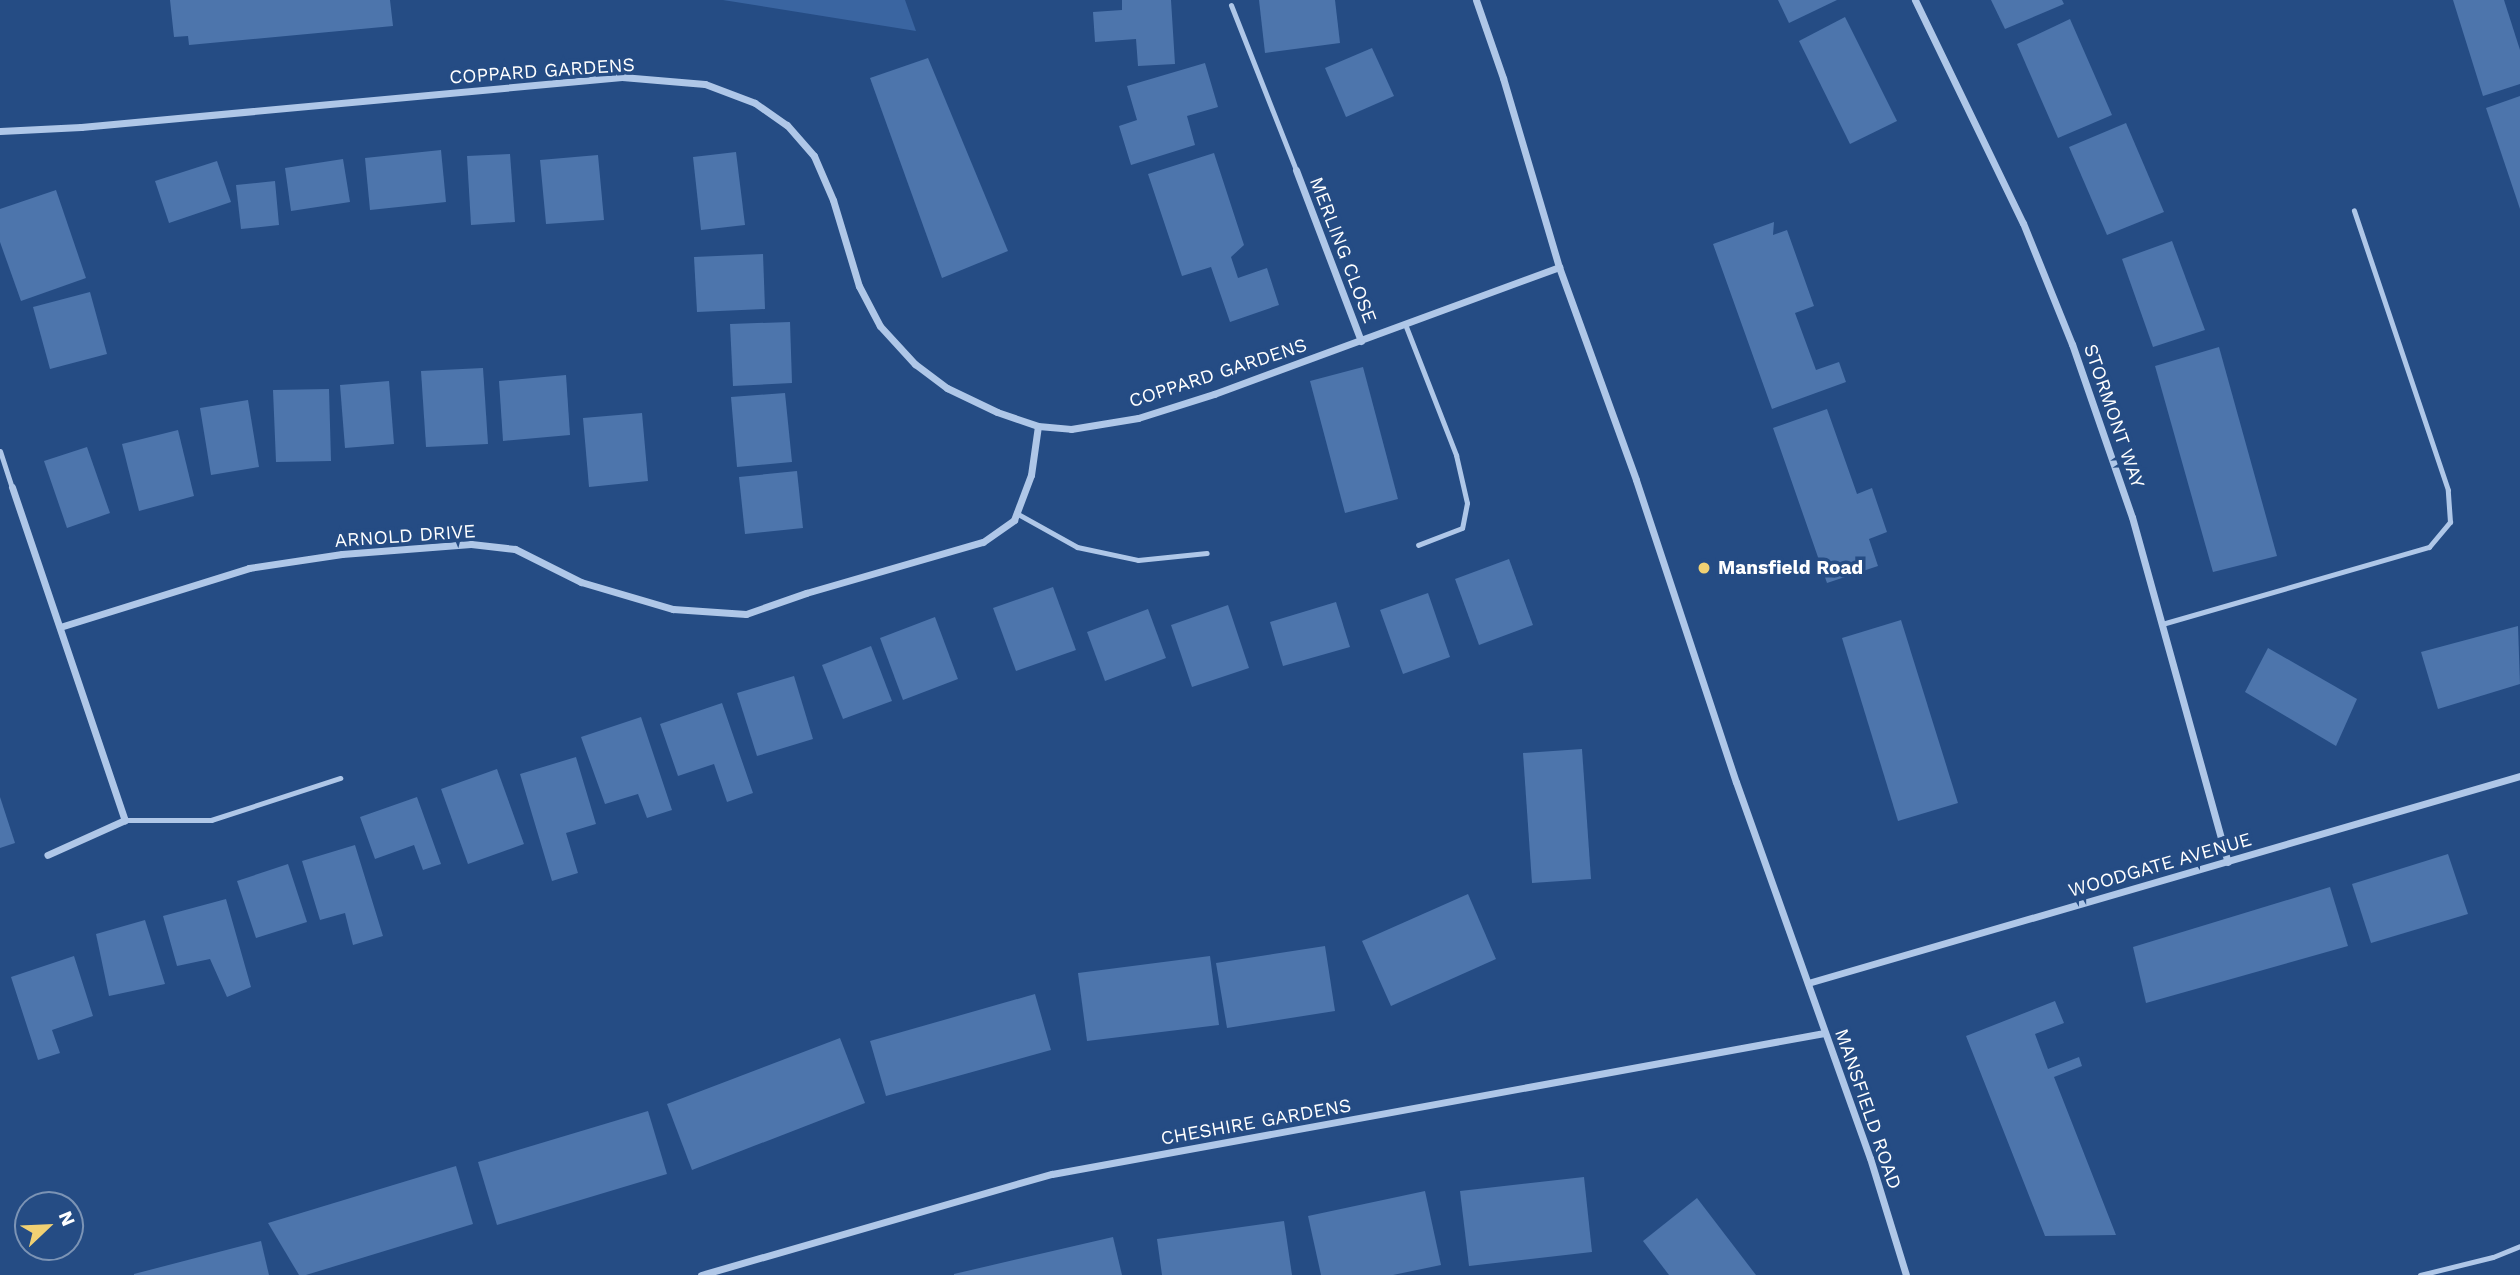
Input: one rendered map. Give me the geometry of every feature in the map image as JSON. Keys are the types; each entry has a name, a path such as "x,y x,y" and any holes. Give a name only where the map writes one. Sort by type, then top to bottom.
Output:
{"street":[{"name":"MANSFIELD ROAD","path":"1476,0 1503,78 1559,267 1636,480 1736,782 1870,1158 1906,1275"},
{"name":"STORMONT WAY","path":"1916,0 2023,223 2072,344 2132,517 2228,862"},
{"name":"COPPARD GARDENS","path":"0,131 81,127 622,77 705,84 755,103 787,125 814,156 833,200 859,286 880,326 915,365 947,388 997,412 1038,426 1071,429 1138,418 1214,394 1559,267"},
{"name":"MERLING CLOSE","path":"1296,170 1360,341"},
{"name":"ARNOLD DRIVE","path":"60,627 249,568 342,554 471,544 516,549 581,582 673,609 746,614 806,593 983,542 1014,520 1031,475 1038,426"},
{"path":"12,487 125,820 47,855"},
{"name":"WOODGATE AVENUE","path":"1808,983 2520,776"},
{"name":"CHESHIRE GARDENS","path":"701,1275 1052,1174 1824,1032"},
{"path":"729,1266 731,1275"}],"lane":[{"path":"1231,5 1296,170"},
{"path":"2162,624 2429,547 2450,522 2448,490 2354,209"},
{"path":"1405,324 1456,455 1467,503 1462,528 1418,545"},
{"path":"0,451 12,487"},
{"path":"1016,513 1077,547 1138,560 1208,552"},
{"path":"125,820 211,820 340,778"},
{"path":"2420,1275 2493,1257 2520,1246"}],"shaded area":[{"path":"723,0 905,0 916,31"}],"building":[{"path":"170,0 390,0 393,26 189,45 188,36 174,37"},
{"path":"1122,0 1171,0 1175,64 1138,66 1136,39 1095,42 1093,12 1122,10"},
{"path":"1259,0 1335,0 1340,43 1265,53"},
{"path":"1778,0 1837,0 1789,23"},
{"path":"1991,0 2062,0 2064,4 2005,29"},
{"path":"2453,0 2504,0 2520,50 2520,84 2483,96"},
{"path":"1845,17 1897,121 1850,144 1799,41"},
{"path":"2070,19 2112,115 2058,138 2017,44"},
{"path":"1372,48 1394,96 1346,117 1325,68"},
{"path":"928,58 1008,251 942,278 870,78"},
{"path":"1205,63 1218,107 1187,116 1195,145 1131,165 1119,126 1137,120 1127,86"},
{"path":"2520,96 2520,209 2486,108"},
{"path":"2126,123 2164,212 2107,235 2069,147"},
{"path":"441,150 446,202 370,210 365,158"},
{"path":"736,152 745,225 701,230 693,157"},
{"path":"1214,153 1244,245 1231,257 1238,278 1267,268 1279,305 1230,322 1211,267 1182,276 1148,174"},
{"path":"510,154 515,222 471,225 467,156"},
{"path":"598,155 604,220 546,224 540,160"},
{"path":"343,159 350,202 291,211 285,168"},
{"path":"217,161 231,202 169,223 155,181"},
{"path":"275,181 279,225 241,229 236,185"},
{"path":"56,190 86,278 21,301 0,242 0,209"},
{"path":"1774,222 1773,235 1787,230 1814,306 1795,313 1816,370 1839,362 1846,382 1772,409 1713,244"},
{"path":"2172,241 2205,330 2153,347 2122,259"},
{"path":"763,254 765,309 697,312 694,257"},
{"path":"90,292 107,354 50,369 33,307"},
{"path":"790,322 792,383 733,386 730,324"},
{"path":"2219,347 2277,556 2213,572 2155,366"},
{"path":"1363,367 1398,499 1345,513 1310,381"},
{"path":"483,368 488,444 426,447 421,371"},
{"path":"566,375 570,435 503,441 499,381"},
{"path":"389,381 394,444 345,448 340,385"},
{"path":"329,389 331,461 276,462 273,390"},
{"path":"785,393 792,462 737,467 731,397"},
{"path":"248,400 259,467 211,475 200,408"},
{"path":"1827,409 1857,494 1872,488 1887,532 1869,539 1878,566 1827,583 1773,428"},
{"path":"642,413 648,481 589,487 583,418"},
{"path":"178,430 194,496 139,511 122,444"},
{"path":"87,447 110,513 67,528 44,461"},
{"path":"797,471 803,528 745,534 739,477"},
{"path":"1509,559 1533,625 1479,645 1455,579"},
{"path":"1053,587 1076,650 1016,671 993,608"},
{"path":"1428,593 1450,657 1403,674 1380,610"},
{"path":"1336,602 1350,647 1283,666 1270,622"},
{"path":"1228,605 1249,668 1192,687 1171,625"},
{"path":"1148,609 1166,658 1105,681 1087,632"},
{"path":"935,617 958,679 903,700 880,638"},
{"path":"1901,620 1958,803 1898,821 1842,638"},
{"path":"2518,626 2520,684 2438,709 2421,652"},
{"path":"871,646 892,701 843,719 822,665"},
{"path":"2268,648 2357,699 2336,746 2245,692"},
{"path":"794,676 813,739 757,756 737,693"},
{"path":"722,703 753,793 727,802 714,764 678,776 660,724"},
{"path":"641,717 672,810 647,818 638,794 605,804 581,737"},
{"path":"1582,749 1591,879 1532,883 1523,753"},
{"path":"576,757 596,824 566,833 578,873 552,881 520,774"},
{"path":"497,769 524,844 468,864 441,789"},
{"path":"0,797 15,843 0,848"},
{"path":"417,797 441,864 423,870 414,845 375,859 360,817"},
{"path":"355,845 383,936 353,945 345,913 320,920 302,861"},
{"path":"2448,854 2468,914 2371,943 2352,884"},
{"path":"288,864 307,922 256,938 237,881"},
{"path":"2330,887 2348,946 2146,1003 2133,947"},
{"path":"1468,894 1496,959 1391,1006 1362,941"},
{"path":"226,899 251,987 227,997 210,959 177,966 163,916"},
{"path":"145,920 165,984 109,996 96,934"},
{"path":"1325,946 1335,1011 1227,1028 1216,963"},
{"path":"74,956 93,1016 52,1030 60,1053 38,1060 11,977"},
{"path":"1210,956 1219,1025 1087,1041 1078,973"},
{"path":"1035,994 1051,1050 886,1096 870,1041"},
{"path":"2055,1001 2064,1023 2035,1034 2048,1069 2079,1057 2082,1066 2054,1077 2116,1235 2045,1236 1966,1036"},
{"path":"840,1038 865,1103 692,1170 667,1104"},
{"path":"648,1111 667,1174 497,1225 478,1162"},
{"path":"456,1166 473,1224 306,1275 299,1275 268,1223"},
{"path":"1584,1177 1592,1252 1469,1266 1460,1191"},
{"path":"1425,1191 1441,1265 1393,1275 1321,1275 1308,1216"},
{"path":"1697,1198 1756,1275 1669,1275 1643,1241"},
{"path":"1284,1221 1292,1275 1162,1275 1157,1239"},
{"path":"1113,1237 1122,1275 954,1275 954,1274"},
{"path":"261,1241 269,1275 134,1275 134,1274"}],"place":[{"name":"Mansfield Road","path":"1704,568"}]}
